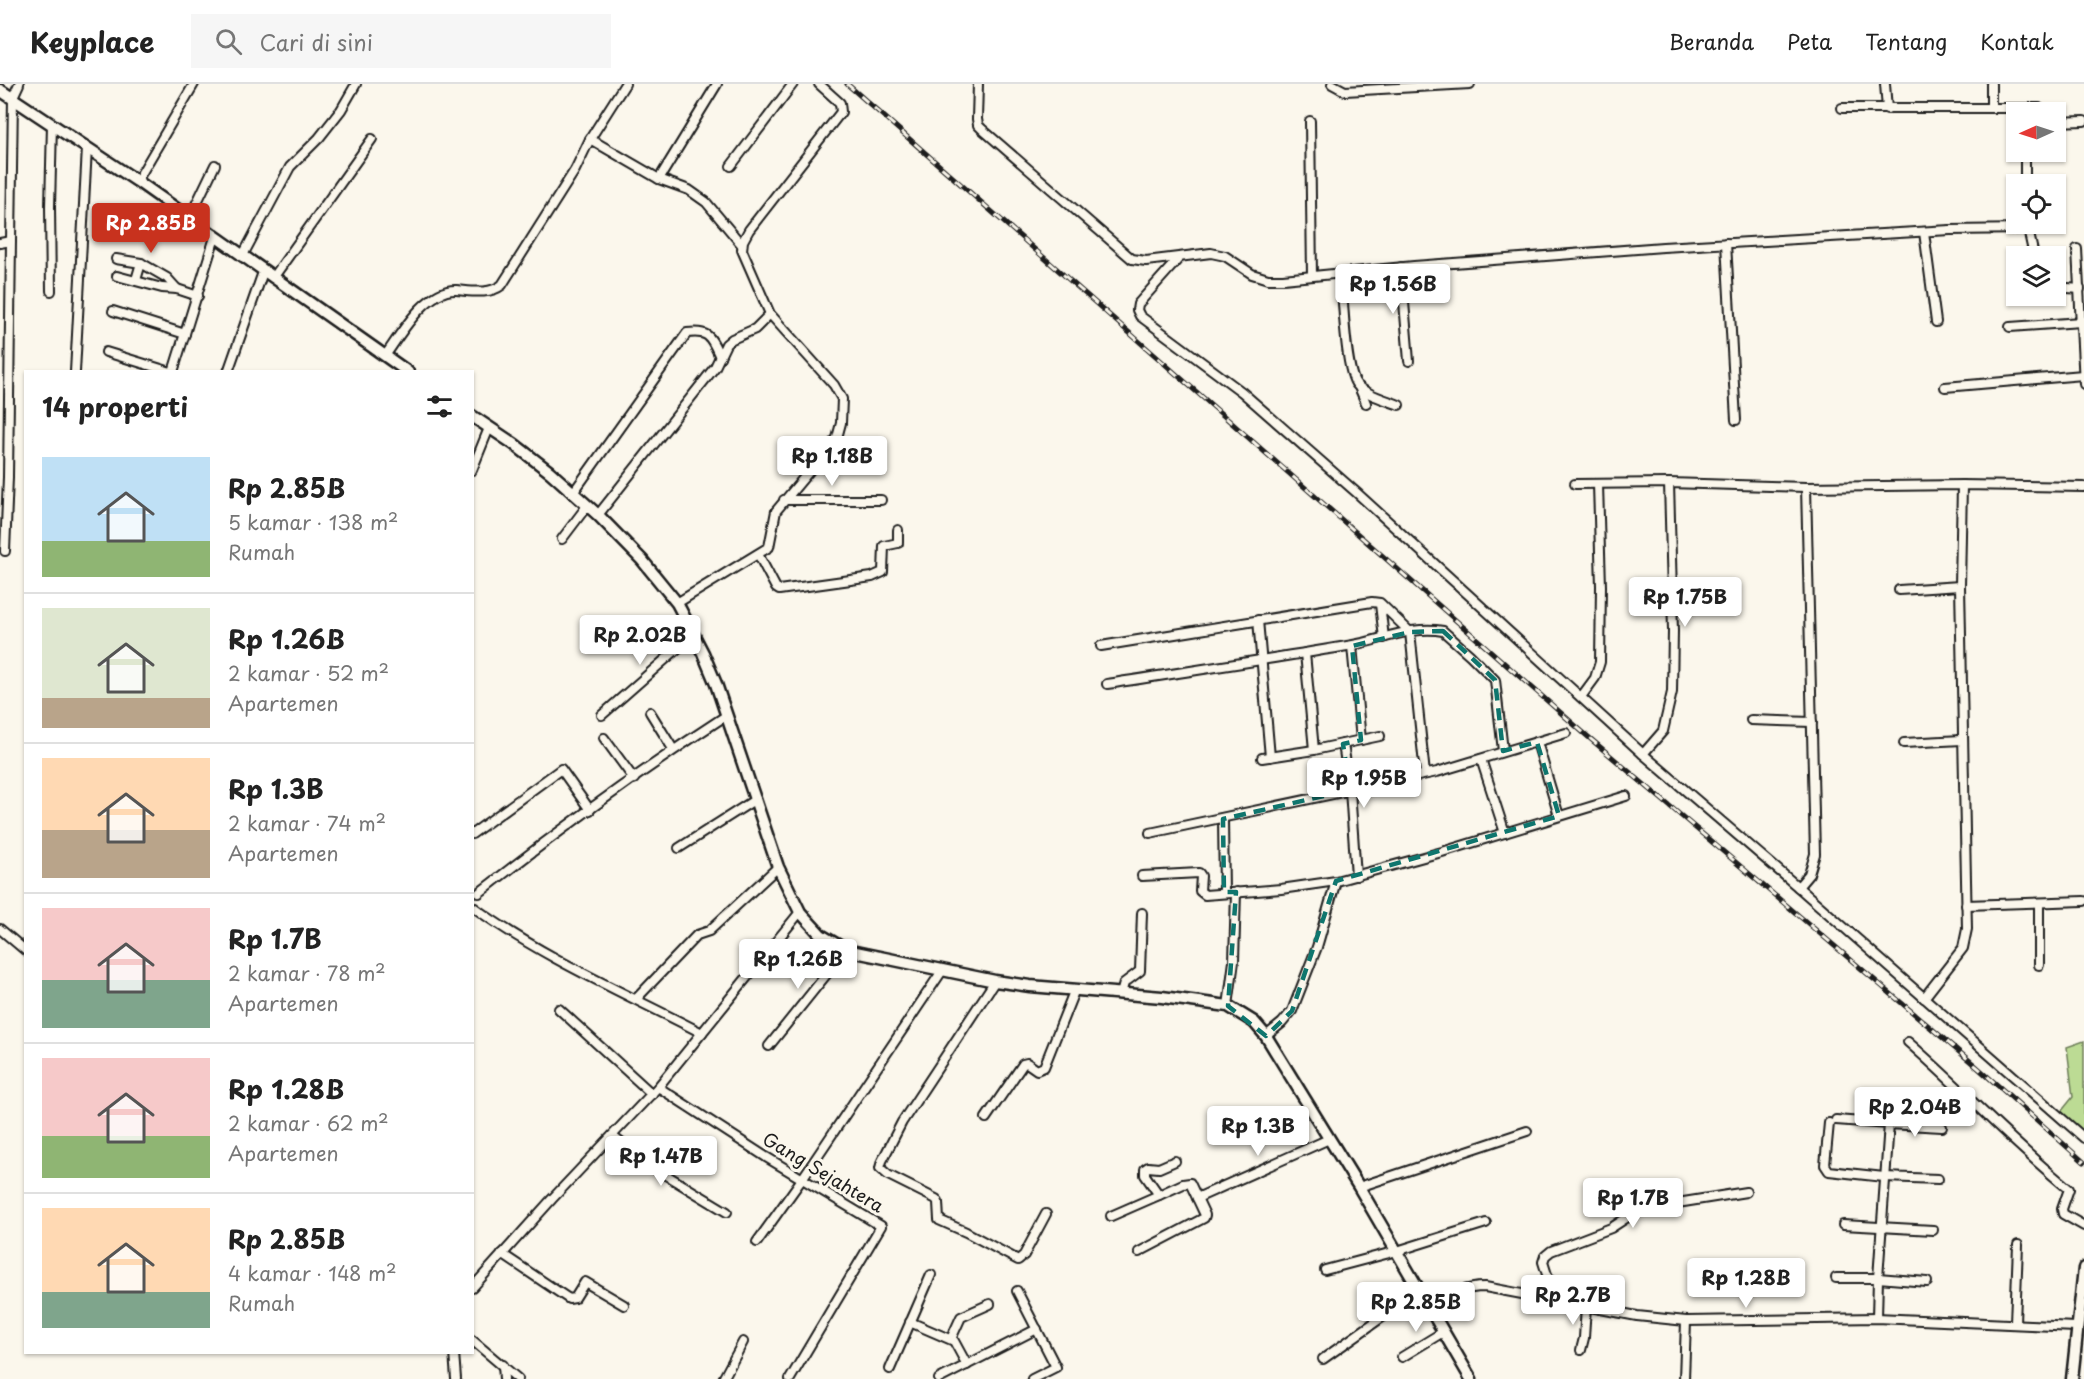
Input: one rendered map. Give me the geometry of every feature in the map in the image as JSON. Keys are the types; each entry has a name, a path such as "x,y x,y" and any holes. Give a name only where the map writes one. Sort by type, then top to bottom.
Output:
{"street":[{"path":"5,551 13,97 19,84"},
{"path":"137,181 194,84"},
{"path":"242,256 290,167 319,138 341,110 356,84"},
{"path":"386,356 413,315 437,296 456,290 495,290 502,285 576,170 590,139 625,84"},
{"path":"659,179 717,84"},
{"path":"731,166 793,84"},
{"path":"742,245 749,230 841,112 840,103 819,84"},
{"path":"978,84 978,125 1120,250 1137,260 1179,258 1211,253 1226,256 1252,274 1268,279 1726,243 2006,227"},
{"path":"1333,84 1346,91 1470,84"},
{"path":"1886,84 1887,109"},
{"path":"1991,84 1991,108"},
{"path":"0,90 137,181 404,370"},
{"path":"1842,108 2006,108"},
{"path":"1310,121 1312,276"},
{"path":"2066,122 2084,121"},
{"path":"51,291 52,124"},
{"path":"229,370 268,275 372,139"},
{"path":"590,139 659,179 689,190 706,202 742,245 744,255 770,314 834,386 842,399 843,409 837,438 776,512 771,545 677,603"},
{"path":"75,370 87,148"},
{"path":"189,219 215,165"},
{"path":"1924,232 1936,322"},
{"path":"173,370 215,237"},
{"path":"0,243 11,241"},
{"path":"1726,243 1736,420"},
{"path":"1945,387 2084,380 2077,249"},
{"path":"1179,258 1138,304 1137,310 1140,316 1242,392 1357,493 1643,754 1798,886 2084,1138"},
{"path":"116,259 141,263 167,278 177,289"},
{"path":"136,280 141,263"},
{"path":"1401,267 1410,361"},
{"path":"1341,273 1354,376 1366,403"},
{"path":"1341,273 1349,364 1354,383 1361,389 1399,405"},
{"path":"117,276 198,296"},
{"path":"2066,288 2080,290"},
{"path":"113,311 185,334"},
{"path":"598,515 715,367 726,344 755,329 770,314"},
{"path":"2010,327 2081,322"},
{"path":"573,493 687,333 701,331 709,336 720,357"},
{"path":"106,352 165,370"},
{"path":"474,417 541,465 598,515 642,560 677,603 703,653 727,715 778,867 800,912 821,935 846,951 942,971 1030,986 1161,997 1228,1006 1254,1022 1266,1036 1359,1187 1472,1379"},
{"path":"474,465 489,428"},
{"path":"1643,754 1663,731 1672,692 1669,483"},
{"path":"1575,484 2084,487"},
{"path":"1581,697 1595,678 1600,662 1601,586 1598,484"},
{"path":"1924,998 1963,948 1967,929 1960,586 1962,485"},
{"path":"1798,886 1809,874 1815,854 1806,487"},
{"path":"784,500 881,500"},
{"path":"562,539 587,506"},
{"path":"758,554 779,590 872,577 883,572 885,545 898,543 898,530"},
{"path":"1899,590 1960,586"},
{"path":"1101,646 1372,602 1380,603 1410,632 1425,774"},
{"path":"1380,603 1384,638"},
{"path":"1257,620 1266,757 1314,750 1380,736"},
{"path":"1107,684 1352,646 1410,632 1431,630 1443,632 1493,678 1496,684 1503,751"},
{"path":"602,715 693,635"},
{"path":"1352,646 1361,740"},
{"path":"1305,653 1314,750"},
{"path":"650,712 673,749"},
{"path":"479,893 673,749 727,715"},
{"path":"1751,720 1812,722"},
{"path":"1150,834 1425,774 1566,733"},
{"path":"604,738 634,779"},
{"path":"1904,743 1962,740"},
{"path":"1537,742 1559,816"},
{"path":"1343,744 1350,790 1356,876"},
{"path":"1480,759 1505,833"},
{"path":"474,833 561,769 590,810"},
{"path":"1143,876 1197,872 1201,876 1202,894 1281,889 1336,881 1626,796"},
{"path":"679,848 756,799"},
{"path":"1223,819 1224,892"},
{"path":"636,999 697,935 709,931 778,867"},
{"path":"1266,1036 1292,1011 1317,947 1336,881"},
{"path":"1228,1006 1234,961 1236,892"},
{"path":"1966,905 2084,901"},
{"path":"2038,903 2039,965"},
{"path":"474,907 513,934 702,1033"},
{"path":"474,1286 652,1094 800,912"},
{"path":"1121,994 1124,983 1140,971 1142,913"},
{"path":"0,929 24,949"},
{"path":"769,1046 846,951"},
{"path":"757,1242 942,971"},
{"path":"995,981 902,1122 880,1168 888,1175 936,1199 939,1220 1018,1260 1024,1255 1046,1214"},
{"path":"986,1118 1023,1064 1027,1063 1037,1070 1044,1067 1075,989"},
{"path":"559,1009 652,1094"},
{"path":"1908,1042 2034,1161 2069,1190 2062,1209 2063,1214 2084,1226"},
{"name":"Gang Sejahtera","path":"658,1087 802,1179 881,1226 790,1379"},
{"path":"1938,1179 1833,1173 1825,1165 1833,1121 1942,1127"},
{"path":"1877,1318 1889,1124"},
{"path":"1359,1187 1527,1131"},
{"path":"612,1136 651,1166 727,1212"},
{"path":"1197,1198 1329,1139"},
{"path":"1160,1194 1145,1174 1145,1169 1151,1166 1159,1168 1175,1161"},
{"path":"1111,1216 1189,1183 1205,1215 1204,1218 1139,1252"},
{"path":"1555,1300 1543,1262 1545,1256 1551,1251 1611,1227 1640,1209 1746,1192"},
{"path":"1325,1270 1397,1251 1486,1223"},
{"path":"1843,1225 1933,1230"},
{"path":"2014,1323 2018,1245"},
{"path":"502,1254 569,1299 575,1298 585,1282 624,1305"},
{"path":"2072,1379 2084,1268"},
{"path":"890,1369 931,1275"},
{"path":"1836,1278 1878,1278 1927,1282"},
{"path":"1428,1306 1452,1293 1472,1287 1494,1287 1637,1316 1686,1321 1877,1318 2076,1327"},
{"path":"1323,1359 1419,1290"},
{"path":"1017,1291 1056,1367 1032,1379"},
{"path":"951,1339 961,1317 990,1304"},
{"path":"1581,1350 1586,1306"},
{"path":"1684,1379 1686,1321"},
{"path":"910,1322 954,1341 967,1365"},
{"path":"939,1379 1037,1329"},
{"path":"1402,1356 1443,1332"},
{"path":"474,1342 518,1379"},
{"path":"723,1379 743,1342"},
{"path":"454,1354 456,1379"},
{"path":"503,1365 504,1379"}],"highlighted area":[{"path":"1443,631 1495,680 1503,751 1537,742 1559,816 1336,881 1292,1011 1266,1036 1228,1006 1236,892 1224,892 1223,819 1350,790 1343,744 1361,740 1352,646 1410,632"}],"green space":[{"path":"2084,1041 2084,1134 2060,1113 2073,1097 2067,1047"}],"railway":[{"path":"847,84 1586,735 1977,1067 2084,1162"}]}
